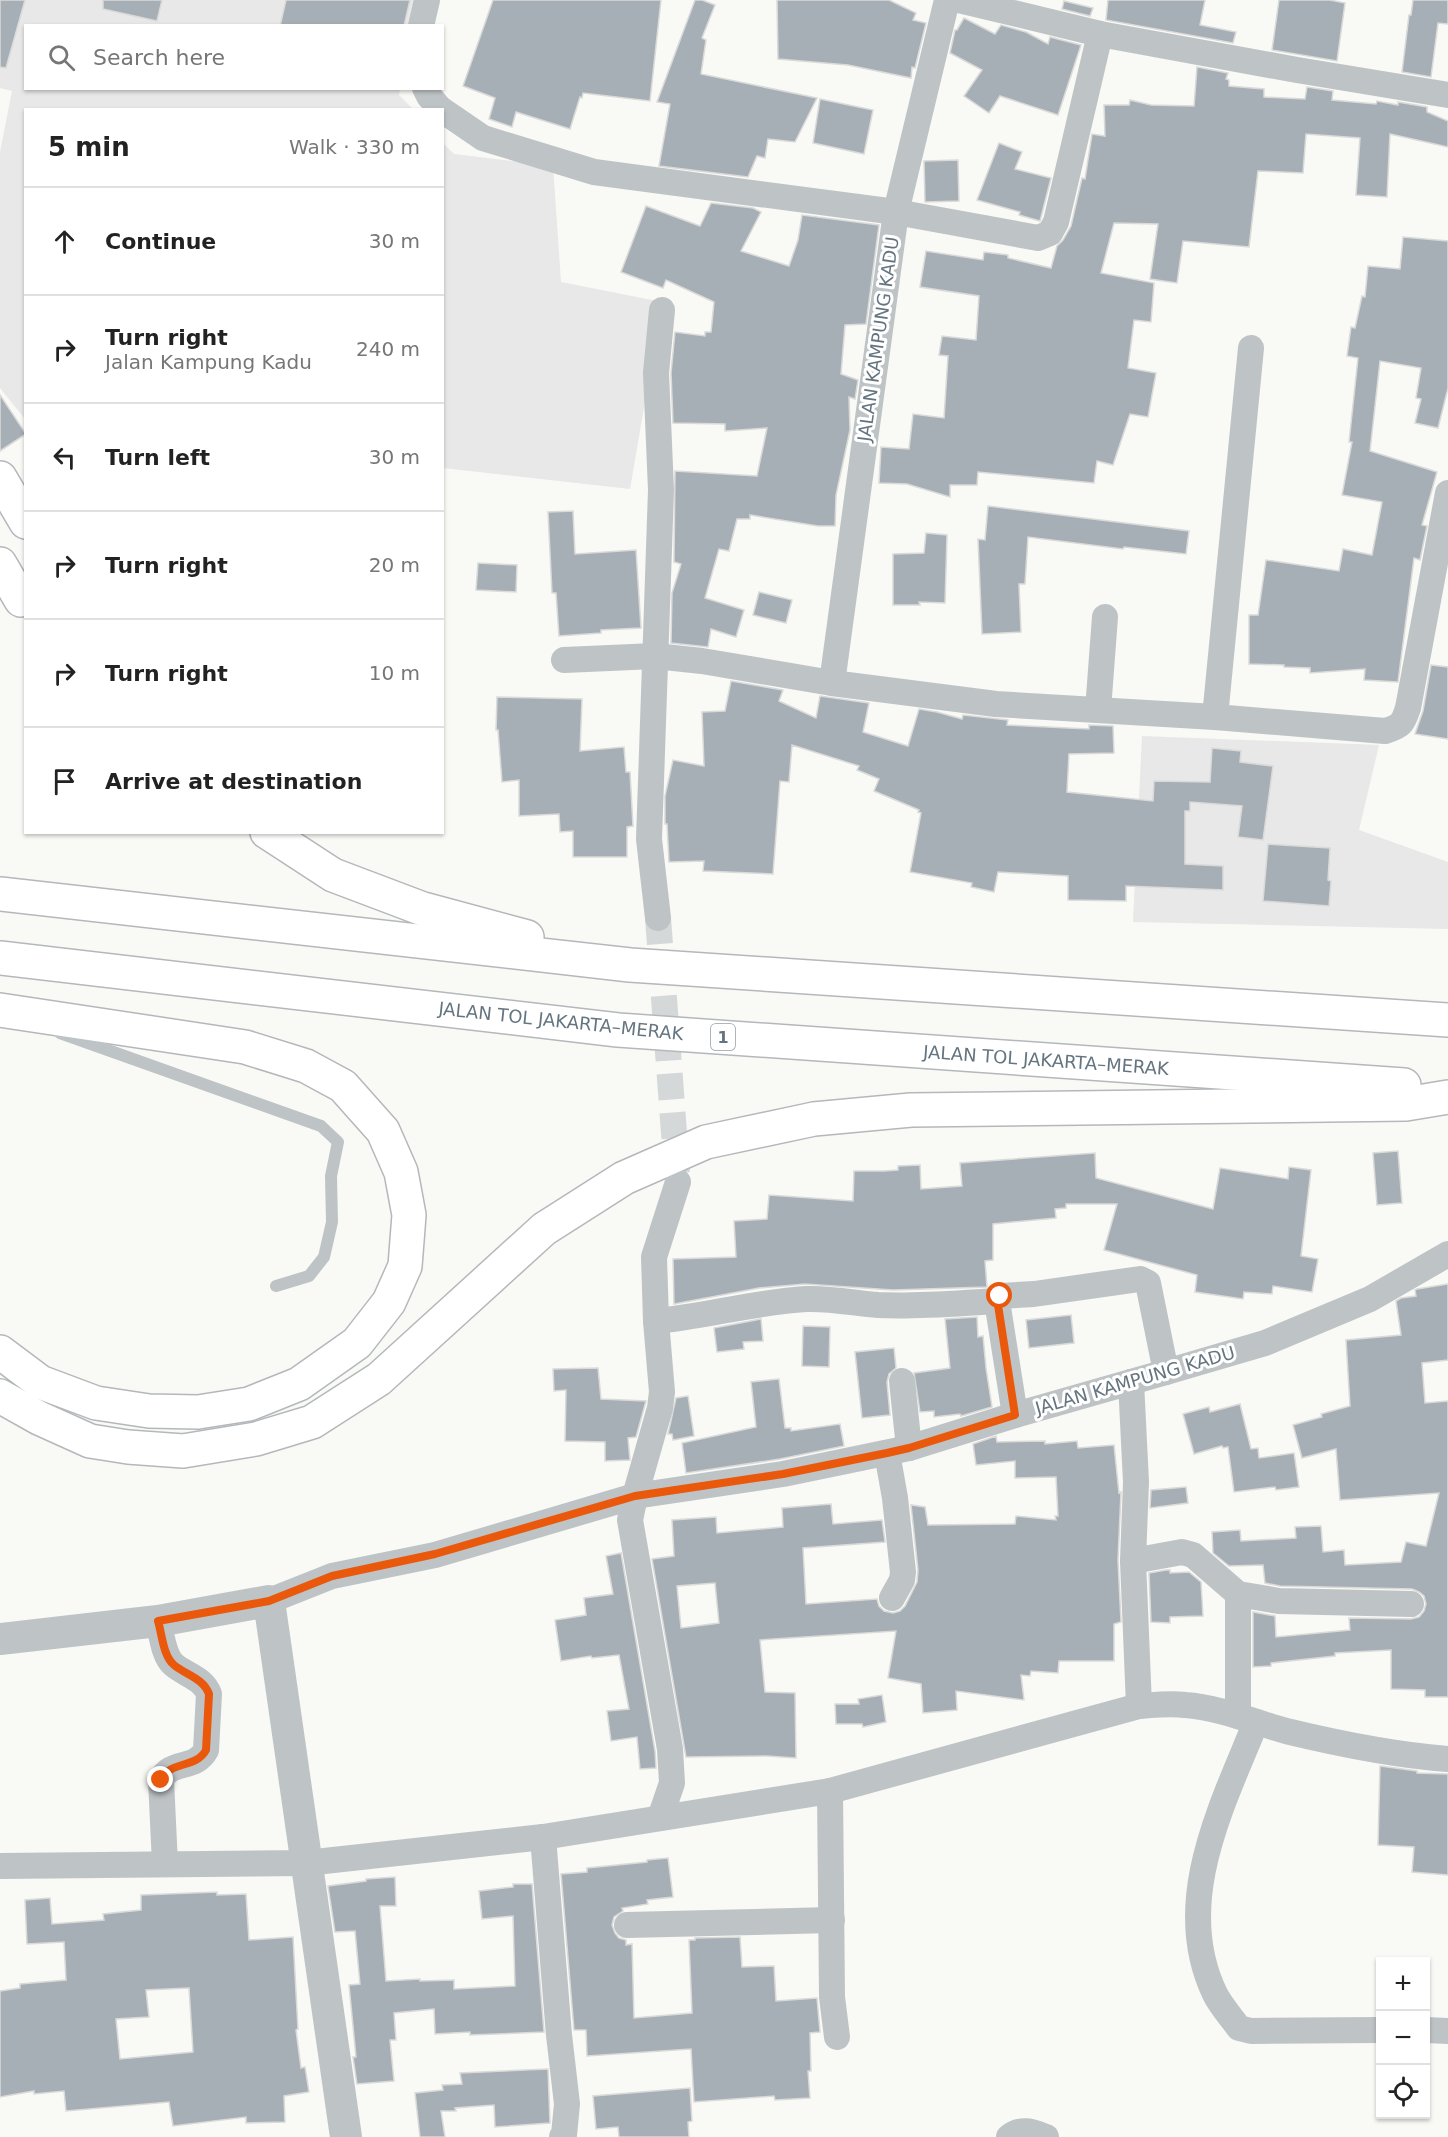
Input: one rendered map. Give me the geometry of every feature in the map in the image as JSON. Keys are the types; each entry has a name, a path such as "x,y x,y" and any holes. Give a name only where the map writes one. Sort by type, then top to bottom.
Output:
{"highway":[{"path":"0,478 24,519"},
{"path":"0,564 21,600"},
{"path":"270,834 333,875 423,909 630,965"},
{"path":"0,894 630,965 1448,1020"},
{"name":"JALAN TOL JAKARTA–MERAK","path":"0,958 618,1030 1448,1088"},
{"path":"0,1011 245,1047 306,1066 343,1086 383,1131 401,1172 409,1215 405,1266 389,1302 357,1343 299,1384 249,1404 198,1412 149,1411 96,1403 40,1382 0,1352"},
{"path":"0,1396 39,1418 90,1441 139,1448 183,1451 256,1439 312,1422 379,1379 544,1229 624,1178 706,1142 814,1119 911,1110 1406,1104 1448,1097"}],"street":[{"path":"421,24 427,0"},
{"name":"JALAN KAMPUNG KADU","path":"832,683 896,212 947,0"},
{"path":"959,0 1100,34 1448,95"},
{"path":"444,111 483,138 594,172 896,212 1038,238 1050,233 1056,222 1100,34"},
{"path":"426,90 440,108"},
{"path":"657,918 649,839 661,490 656,373 662,310"},
{"path":"1215,717 1251,348"},
{"path":"564,660 655,656 702,661 832,683 996,704 1215,717 1385,731 1403,723 1408,708 1448,493"},
{"path":"1098,710 1105,617"},
{"path":"660,1818 672,1783 672,1768 630,1520 657,1424 661,1400 654,1257 678,1182"},
{"name":"JALAN KAMPUNG KADU","path":"0,1639 158,1621 269,1601 332,1576 435,1554 635,1496 783,1474 898,1450 1265,1342 1370,1299 1448,1254"},
{"path":"1015,1415 997,1301 1000,1296 1034,1294 1140,1279 1148,1283 1166,1372"},
{"path":"656,1321 798,1299 837,1299 868,1304 902,1305 997,1301"},
{"path":"892,1598 902,1580 903,1572 895,1498 902,1381"},
{"path":"1131,1382 1136,1482 1133,1561 1139,1706"},
{"path":"1133,1561 1182,1552 1193,1555 1238,1594 1279,1600 1411,1604"},
{"path":"1238,1594 1247,1719 1214,1827 1199,1887 1198,1915 1201,1948 1207,1973 1216,1996 1239,2028 1251,2031 1376,2030"},
{"path":"269,1601 346,2137"},
{"path":"158,1621 167,1656 173,1665 206,1686 209,1694 206,1750 202,1758 171,1768 165,1772 161,1780 165,1864"},
{"path":"0,1866 306,1863 543,1837 830,1791 1139,1706 1185,1705 1340,1743 1404,1756 1448,1759"},
{"path":"830,1791 832,1997 837,2037"},
{"path":"543,1837 567,2104 562,2137"},
{"path":"627,1925 832,1920"},
{"path":"1430,2030 1448,2031"},
{"path":"1010,2137 1022,2131 1031,2131 1046,2137"}],"lane":[{"path":"0,1011 321,1126 338,1142 331,1176 332,1222 324,1257 309,1276 276,1286"}],"shaded area":[{"path":"0,0 416,0 411,24 24,24 24,90 400,90 399,95 412,108 24,108 24,418 0,388 0,152 12,91 0,88"},
{"path":"444,144 454,154 553,166 561,282 662,302 630,489 444,468"},
{"path":"1142,736 1379,745 1359,830 1448,862 1448,929 1133,922"}],"building":[{"path":"0,0 25,0 6,68 0,67"},
{"path":"103,0 162,0 157,21 103,9"},
{"path":"286,0 410,0 404,24 280,24"},
{"path":"493,0 661,0 650,101 583,93 570,129 516,112 512,127 489,119 495,98 463,86"},
{"path":"695,0 715,5 702,38 706,40 701,74 817,98 795,142 768,139 765,158 757,156 748,177 659,166 670,104 657,102"},
{"path":"777,0 889,0 916,13 913,20 926,23 915,68 912,67 911,78 848,65 778,59"},
{"path":"1108,0 1205,0 1200,25 1236,32 1233,43 1106,20"},
{"path":"1279,0 1330,0 1345,3 1337,61 1272,50"},
{"path":"1413,0 1448,0 1448,24 1438,23 1431,77 1402,72"},
{"path":"1064,1 1093,8 1090,16 1062,9"},
{"path":"964,18 995,34 1001,25 1026,32 1048,44 1050,37 1081,45 1058,115 1000,96 989,113 964,96 982,70 950,53 955,30"},
{"path":"1197,67 1228,73 1226,79 1229,80 1229,86 1264,89 1264,97 1305,99 1307,87 1333,91 1332,100 1376,104 1377,101 1398,105 1398,102 1427,107 1427,112 1448,121 1448,147 1390,134 1387,197 1356,195 1360,138 1306,134 1303,173 1258,171 1249,247 1183,241 1177,283 1150,279 1158,224 1114,223 1101,273 1154,283 1151,322 1134,320 1128,368 1156,373 1148,417 1130,414 1113,465 1097,461 1094,483 978,472 977,485 950,485 950,497 907,484 879,483 881,447 909,449 913,414 944,418 948,356 939,355 942,336 976,340 979,296 920,287 926,251 983,260 984,252 1008,255 1008,258 1051,268 1057,246 1071,226 1082,178 1085,179 1092,134 1105,136 1104,105 1129,105 1130,100 1151,105 1194,106"},
{"path":"820,99 873,110 864,154 813,143"},
{"path":"999,143 1022,152 1015,169 1051,178 1040,221 1019,215 1020,212 977,200"},
{"path":"958,160 959,201 925,202 924,161"},
{"path":"711,203 753,208 761,212 741,251 789,266 798,240 802,215 879,225 866,324 845,325 841,374 858,380 855,399 849,397 850,430 836,495 835,526 818,526 750,515 750,519 737,519 729,551 719,549 705,598 744,610 736,637 711,629 708,647 671,643 672,593 681,564 674,562 675,471 757,476 767,428 725,431 725,424 673,423 671,373 675,332 705,336 705,332 711,332 714,302 666,280 663,288 621,272 646,206 700,226"},
{"path":"1403,237 1448,241 1448,388 1438,428 1415,423 1421,399 1416,398 1421,368 1380,361 1370,451 1437,472 1422,525 1427,526 1420,560 1414,558 1398,682 1364,680 1365,669 1310,673 1310,668 1249,664 1249,615 1258,615 1266,560 1339,571 1343,549 1372,555 1382,502 1342,495 1352,442 1349,442 1358,358 1347,356 1351,327 1355,328 1362,296 1365,297 1368,266 1400,269"},
{"path":"0,395 24,431 24,435 0,451"},
{"path":"988,506 1189,531 1186,554 1028,537 1025,584 1019,584 1021,632 982,634 978,539 985,540"},
{"path":"573,511 575,554 636,550 641,628 601,630 601,633 559,636 556,593 552,593 548,512"},
{"path":"926,533 947,535 945,603 919,602 920,605 893,605 893,554 924,553"},
{"path":"478,563 517,565 516,592 476,590"},
{"path":"759,592 792,600 786,623 753,615"},
{"path":"1431,665 1448,667 1448,739 1415,734 1423,711"},
{"path":"731,681 783,690 779,701 816,718 820,696 869,703 863,732 908,746 919,709 962,719 963,715 1008,720 1007,725 1089,729 1089,725 1113,726 1114,753 1069,754 1067,792 1153,801 1154,781 1210,782 1212,748 1241,751 1240,762 1273,766 1263,840 1238,837 1242,806 1190,802 1190,811 1185,811 1185,864 1223,866 1223,890 1126,886 1126,901 1068,900 1068,876 998,872 994,892 971,887 972,883 910,872 921,813 918,812 919,810 874,791 879,779 857,770 859,766 792,745 789,782 780,781 773,874 703,871 704,861 669,862 665,796 673,760 704,766 702,712 725,711"},
{"path":"497,697 582,699 580,751 624,747 626,772 630,772 633,826 627,827 627,857 573,857 573,831 560,832 559,814 519,816 519,780 502,782 498,730 496,730"},
{"path":"1268,844 1330,848 1329,906 1263,901"},
{"path":"1398,1151 1402,1203 1377,1205 1373,1153"},
{"path":"1095,1153 1096,1178 1213,1209 1220,1168 1288,1179 1289,1167 1311,1170 1301,1256 1318,1259 1312,1292 1273,1286 1272,1294 1244,1292 1243,1299 1195,1292 1197,1275 1104,1250 1117,1204 1066,1204 1066,1208 1055,1209 1056,1218 993,1224 993,1260 985,1261 987,1287 893,1290 805,1284 759,1288 674,1304 673,1259 736,1257 734,1221 767,1219 769,1195 853,1201 854,1171 898,1170 898,1166 920,1165 921,1189 962,1186 960,1163"},
{"path":"1448,1284 1448,1360 1422,1363 1425,1403 1448,1401 1448,1697 1425,1697 1425,1690 1391,1689 1391,1650 1335,1653 1335,1656 1253,1667 1253,1612 1275,1616 1276,1637 1350,1630 1349,1618 1411,1619 1419,1617 1424,1611 1426,1604 1424,1596 1412,1589 1280,1586 1265,1583 1263,1565 1229,1566 1213,1553 1212,1532 1240,1530 1241,1541 1296,1538 1295,1527 1321,1526 1323,1552 1344,1550 1345,1565 1401,1562 1406,1542 1426,1546 1439,1493 1340,1500 1336,1449 1302,1458 1293,1425 1350,1406 1346,1340 1401,1335 1396,1301 1416,1296 1415,1290 1417,1289"},
{"path":"1071,1315 1074,1343 1029,1348 1026,1320"},
{"path":"977,1317 978,1337 983,1336 992,1407 961,1416 960,1414 934,1417 934,1411 920,1412 914,1373 950,1368 945,1319"},
{"path":"761,1319 763,1341 743,1342 744,1349 717,1352 714,1328"},
{"path":"803,1326 830,1327 829,1367 802,1366"},
{"path":"894,1348 896,1368 889,1374 887,1382 890,1415 862,1418 855,1352"},
{"path":"598,1368 601,1399 646,1401 636,1437 628,1438 630,1460 605,1461 605,1442 565,1441 566,1390 554,1391 553,1369"},
{"path":"779,1379 785,1428 791,1428 791,1431 840,1424 844,1446 780,1459 686,1473 682,1443 756,1427 751,1382"},
{"path":"688,1396 694,1436 673,1440 672,1434 668,1434 676,1398"},
{"path":"1240,1404 1251,1449 1258,1448 1259,1458 1294,1453 1299,1487 1276,1490 1275,1487 1234,1492 1228,1447 1223,1448 1222,1446 1194,1454 1183,1414 1209,1407 1210,1412"},
{"path":"996,1436 997,1442 1045,1441 1045,1444 1077,1441 1078,1448 1114,1445 1119,1493 1121,1492 1118,1560 1121,1622 1114,1624 1114,1661 1059,1661 1058,1673 1031,1671 1030,1676 1021,1675 1024,1700 956,1691 957,1710 923,1713 921,1684 888,1678 896,1631 760,1640 765,1692 795,1693 796,1758 686,1757 652,1559 674,1556 672,1520 716,1517 717,1533 783,1527 782,1508 831,1504 833,1524 882,1520 885,1542 803,1548 806,1604 877,1599 884,1611 893,1613 905,1606 917,1582 918,1570 911,1505 925,1507 928,1525 1015,1524 1016,1516 1056,1520 1055,1516 1058,1516 1056,1477 1015,1478 1015,1461 976,1465 973,1444","holes":["715,1583 719,1623 681,1628 677,1586"]},
{"path":"1186,1487 1188,1503 1150,1508 1151,1490"},
{"path":"621,1553 656,1768 640,1769 637,1737 611,1741 607,1711 629,1709 619,1655 592,1658 591,1656 561,1661 555,1620 586,1615 584,1598 613,1594 606,1556"},
{"path":"1170,1570 1170,1573 1189,1572 1201,1582 1203,1616 1170,1617 1170,1623 1151,1622 1149,1573"},
{"path":"882,1695 886,1722 863,1727 862,1724 836,1724 835,1704 859,1704 858,1699"},
{"path":"1380,1766 1417,1771 1417,1773 1448,1774 1448,1875 1412,1872 1414,1847 1378,1845"},
{"path":"668,1858 673,1897 647,1900 648,1904 622,1908 623,1911 614,1917 612,1925 619,1938 626,1940 626,1945 632,1944 634,2018 692,2013 689,1940 740,1937 742,1967 774,1966 776,2001 817,1998 820,2032 810,2033 811,2071 808,2071 810,2098 775,2100 774,2096 694,2102 691,2049 587,2056 586,2030 574,2030 561,1874 587,1872 587,1868"},
{"path":"395,1877 396,1906 380,1906 386,1981 454,1980 454,1989 515,1986 513,1916 482,1919 479,1891 513,1887 513,1884 532,1884 544,2032 435,2034 434,2009 394,2013 396,2040 390,2040 394,2081 357,2084 353,2057 356,2057 349,1985 360,1984 355,1931 335,1932 328,1886 366,1881 366,1879"},
{"path":"217,1892 217,1895 246,1894 249,1940 293,1937 298,2029 296,2030 301,2068 305,2067 309,2092 284,2096 285,2122 246,2123 246,2117 173,2126 169,2102 66,2111 64,2091 34,2094 34,2091 0,2097 0,1991 20,1988 20,1984 66,1980 64,1942 27,1944 25,1900 50,1898 52,1924 104,1920 103,1914 141,1910 141,1895","holes":["189,1988 193,2052 120,2059 116,2019 149,2017 146,1990"]},
{"path":"548,2069 550,2123 495,2127 494,2105 455,2108 456,2111 441,2111 445,2137 420,2137 415,2093 443,2090 442,2085 462,2084 460,2073"},
{"path":"690,2088 692,2121 688,2122 689,2137 619,2137 618,2127 596,2129 593,2096"}],"tunnel":[{"path":"658,918 677,1173"}],"route":[{"path":"161,1780 165,1772 171,1768 202,1758 206,1750 209,1694 206,1686 173,1665 167,1656 158,1621 269,1601 332,1576 435,1554 635,1496 783,1474 887,1453 1015,1415 997,1301 1000,1296"}]}
